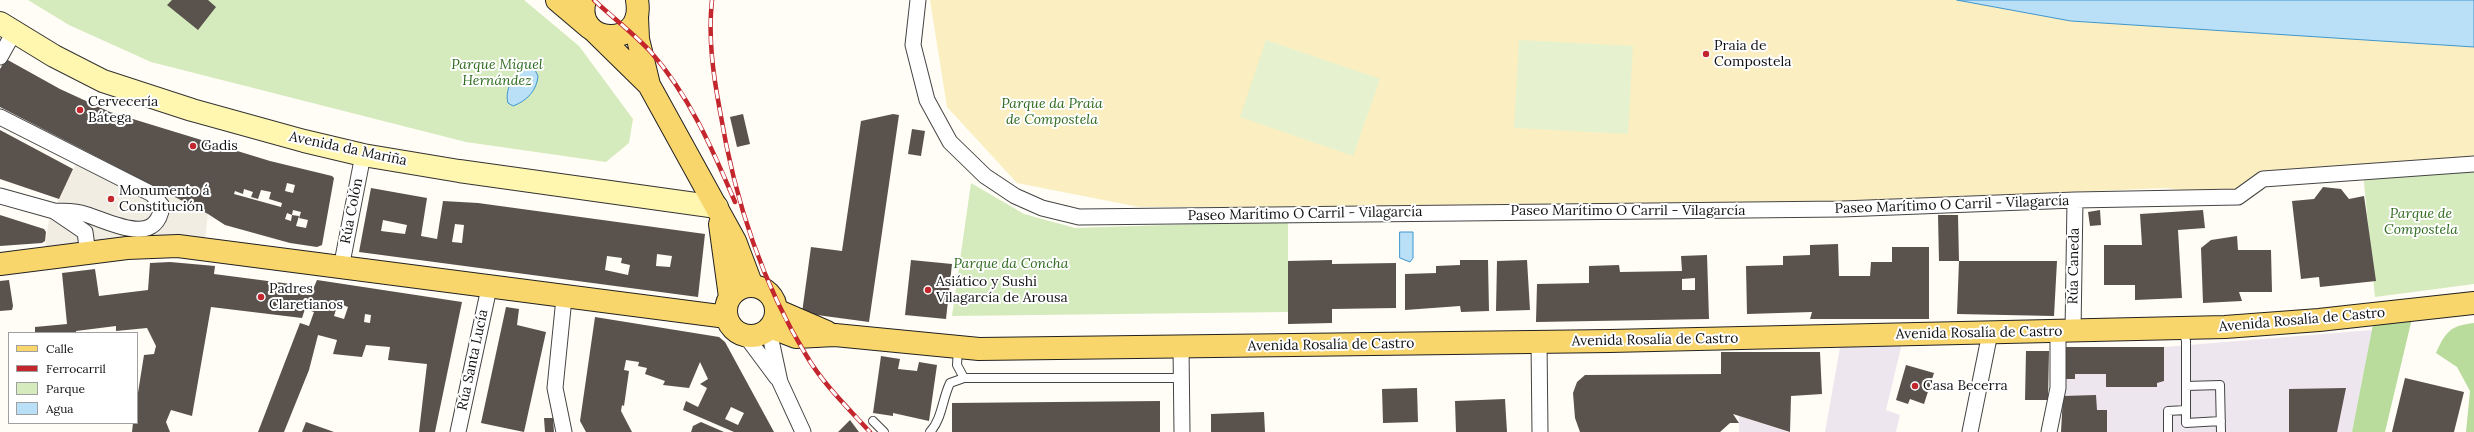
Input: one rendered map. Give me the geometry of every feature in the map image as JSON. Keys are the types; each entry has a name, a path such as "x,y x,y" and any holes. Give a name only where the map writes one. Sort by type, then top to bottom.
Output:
{"main road":[{"path":"557,0 593,30 649,85"},
{"path":"585,0 584,15 593,30 604,36 621,35 628,31 637,8"},
{"path":"637,8 638,39 649,85 717,207 744,260 752,286"},
{"path":"717,207 729,307 734,329 764,326 771,296 759,287 752,286 740,289 729,307"},
{"path":"0,264 153,246 204,248 564,298 729,307"},
{"name":"Avenida Rosalía de Castro","path":"764,326 796,337 835,335 958,348 1181,347 1539,342 2183,329 2319,320 2474,303"}],"street":[{"name":"Paseo Marítimo O Carril - Vilagarcía","path":"918,0 913,45 927,100 950,142 985,176 1015,196 1042,208 1078,217 1842,209 2075,200 2238,197 2263,179 2474,164"},
{"path":"0,57 7,27"},
{"name":"Avenida da Mariña","path":"7,27 54,56 109,83 192,110 363,155 458,171 717,207"},
{"path":"0,117 152,194 162,206 160,217 151,226 141,229 126,229 81,213 54,211 0,196"},
{"name":"Rúa Colón","path":"341,268 363,155"},
{"name":"Rúa Caneda","path":"2049,432 2058,388 2066,332 2075,200"},
{"path":"54,211 85,232 88,254"},
{"name":"Rúa Santa Lucía","path":"458,432 489,288"},
{"path":"564,298 555,388 564,432"},
{"path":"764,326 771,340 780,382"},
{"path":"764,326 780,382 804,432"},
{"path":"1970,432 1990,333"},
{"path":"1539,342 1540,432"},
{"path":"1181,347 1182,432"}],"lane":[{"path":"2183,329 2186,341 2186,423 2221,421"},
{"path":"958,348 957,365 964,378"},
{"path":"930,432 938,423 942,400 950,383 964,378 1182,378"},
{"path":"2186,386 2220,385 2221,432"},
{"path":"2168,432 2168,411 2186,410"},
{"path":"873,421 884,432"}],"shaded area":[{"path":"83,149 208,214 204,248 45,247 49,220"},
{"path":"2372,330 2352,432 2061,432 2064,379 2075,379 2075,374 2106,374 2106,387 2156,387 2157,383 2164,381 2164,347"},
{"path":"1904,335 1886,410 1900,415 1896,432 1825,432 1842,336"},
{"path":"1739,416 1788,432 1739,432"}],"green space":[{"name":"Parque Miguel Hernández","path":"28,0 524,0 579,46 633,119 629,143 606,162 466,142 151,62 69,25"},
{"path":"1266,40 1380,79 1353,156 1240,117"},
{"path":"1519,40 1633,46 1628,134 1514,128"},
{"name":"Parque de Compostela","path":"2474,161 2474,284 2375,297 2363,172"},
{"name":"Parque da Concha","path":"971,183 1024,214 1075,228 1288,221 1288,312 952,316"},
{"path":"2414,310 2385,432 2352,432 2375,314"},
{"path":"2474,323 2474,432 2466,432 2470,391 2457,367 2436,353 2443,339 2450,331 2459,326"}],"sand":[{"name":"Praia de Compostela","path":"930,0 2474,0 2474,160 2263,179 2238,197 2166,188 1708,207 1139,207 1017,183 947,107"}],"water":[{"path":"1957,0 2474,0 2474,47 2071,21"},
{"path":"530,67 534,68 538,76 536,86 527,98 513,106 508,103 507,97 509,86 515,76"},
{"path":"1400,232 1413,232 1413,258 1410,262 1400,258"}],"building":[{"path":"172,0 208,0 216,7 198,30 167,5"},
{"path":"6,59 60,89 110,112 270,161 332,176 334,178 322,245 317,247 290,243 225,225 208,214 0,107 0,69","holes":["287,183 295,185 293,193 285,191","244,189 253,192 251,197 258,199 261,190 271,192 269,199 282,203 281,207 234,194 235,191 243,194","293,210 301,212 299,218 308,220 306,228 296,226 299,216 292,215","287,213 292,215 291,221 285,219"]},
{"path":"743,114 750,144 737,147 730,117"},
{"path":"893,114 899,115 869,322 802,313 811,247 842,251 861,121"},
{"path":"912,129 925,131 921,156 908,154"},
{"path":"0,130 73,169 59,199 0,179"},
{"path":"2323,187 2341,189 2349,199 2364,196 2376,281 2320,287 2319,277 2301,279 2292,201 2314,199"},
{"path":"371,188 427,198 421,236 437,239 443,201 478,203 705,234 698,297 359,252","holes":["383,220 407,225 405,234 381,231","455,224 464,225 462,243 452,242","657,254 672,256 670,267 656,266","607,256 622,258 621,263 630,265 628,275 605,270"]},
{"path":"2100,210 2101,225 2090,226 2088,212"},
{"path":"2203,210 2205,228 2178,230 2182,298 2135,300 2135,285 2104,285 2104,245 2142,245 2140,214"},
{"path":"0,215 44,229 46,232 45,241 42,243 0,246"},
{"path":"1938,215 1958,215 1959,261 1939,261"},
{"path":"2237,236 2238,250 2271,250 2272,292 2239,292 2242,301 2203,303 2201,248 2211,240"},
{"path":"1838,244 1839,276 1870,276 1871,262 1892,262 1892,247 1929,247 1929,319 1810,319 1812,312 1747,314 1746,266 1783,265 1783,256 1810,255 1810,245"},
{"path":"1707,255 1709,319 1536,322 1537,284 1589,283 1589,266 1619,265 1620,272 1682,271 1681,256","holes":["1695,278 1695,290 1682,290 1682,279"]},
{"name":"Asiático y Sushi Vilagarcía de Arousa","path":"911,260 952,264 946,319 905,315"},
{"path":"1332,260 1332,264 1396,263 1396,308 1332,309 1332,323 1288,324 1288,261"},
{"path":"1460,260 1488,260 1489,311 1461,312 1460,306 1405,310 1405,274 1436,273 1436,266 1460,265"},
{"path":"1527,260 1530,310 1496,311 1497,261"},
{"path":"1959,261 2057,261 2054,316 1957,314"},
{"path":"170,262 215,266 214,274 314,287 317,280 462,302 435,432 419,432 427,364 388,360 390,347 366,345 362,357 333,354 337,340 318,335 309,370 284,432 258,432 300,323 309,326 314,312 305,309 302,318 211,307 192,416 171,410 166,422 170,432 132,432 133,424 138,424 138,393 144,355 154,354 156,346 147,328 116,331 116,326 76,332 35,332 35,327 67,324 62,273 95,269 99,296 148,290 150,263","holes":["338,303 348,307 344,319 334,316","365,314 371,315 370,323 364,322"]},
{"path":"9,280 13,306 12,310 0,311 0,281"},
{"path":"506,307 519,309 517,325 546,332 524,432 481,423"},
{"path":"595,317 719,337 725,342 774,432 734,432 683,410 686,401 698,407 707,388 700,384 708,379 700,362 689,388 663,385 665,381 645,374 647,368 638,366 639,362 626,360 624,370 629,371 624,406 622,405 621,411 632,432 586,432 580,421","holes":["731,407 744,413 738,425 725,419"]},
{"path":"2064,347 2164,347 2164,381 2157,383 2157,387 2106,387 2106,374 2075,374 2075,379 2064,379"},
{"path":"2026,351 2049,351 2048,400 2025,400"},
{"path":"1721,352 1820,352 1822,394 1791,396 1790,432 1733,414 1739,423 1730,423 1720,432 1580,432 1575,418 1573,393 1577,382 1585,375 1721,374"},
{"path":"881,356 900,359 898,369 917,371 919,362 937,365 929,421 893,413 893,416 873,413"},
{"name":"Casa Becerra","path":"1906,365 1934,373 1924,404 1910,399 1908,404 1896,400"},
{"path":"2405,378 2464,392 2454,432 2392,432"},
{"path":"1417,388 1418,422 1383,423 1382,389"},
{"path":"2346,388 2337,432 2289,432 2289,389"},
{"path":"2096,395 2097,410 2107,410 2107,432 2061,432 2063,396"},
{"path":"1505,399 1507,432 1456,432 1455,401"},
{"path":"1160,401 1160,432 952,432 952,403"},
{"path":"1264,412 1265,432 1211,432 1211,414"},
{"path":"544,418 553,418 554,432 545,432"},
{"path":"850,420 859,432 838,432"},
{"path":"306,422 334,432 302,432"},
{"path":"701,422 724,432 691,432 693,426"}],"railway":[{"path":"594,0 637,38 664,68 688,104 718,162 735,202"},
{"path":"712,0 711,42 717,97 733,175 751,237 776,298 806,355 828,386 870,432"}],"place":[{"name":"Praia de Compostela","path":"1706,54"},
{"name":"Cervecería Bátega","path":"80,110"},
{"name":"Gadis","path":"193,146"},
{"name":"Monumento á Constitución","path":"111,199"},
{"name":"Asiático y Sushi Vilagarcía de Arousa","path":"928,290"},
{"name":"Padres Claretianos","path":"261,297"},
{"name":"Casa Becerra","path":"1915,386"}],"park label":[{"name":"Parque da Praia de Compostela","path":"1052,112"}]}
